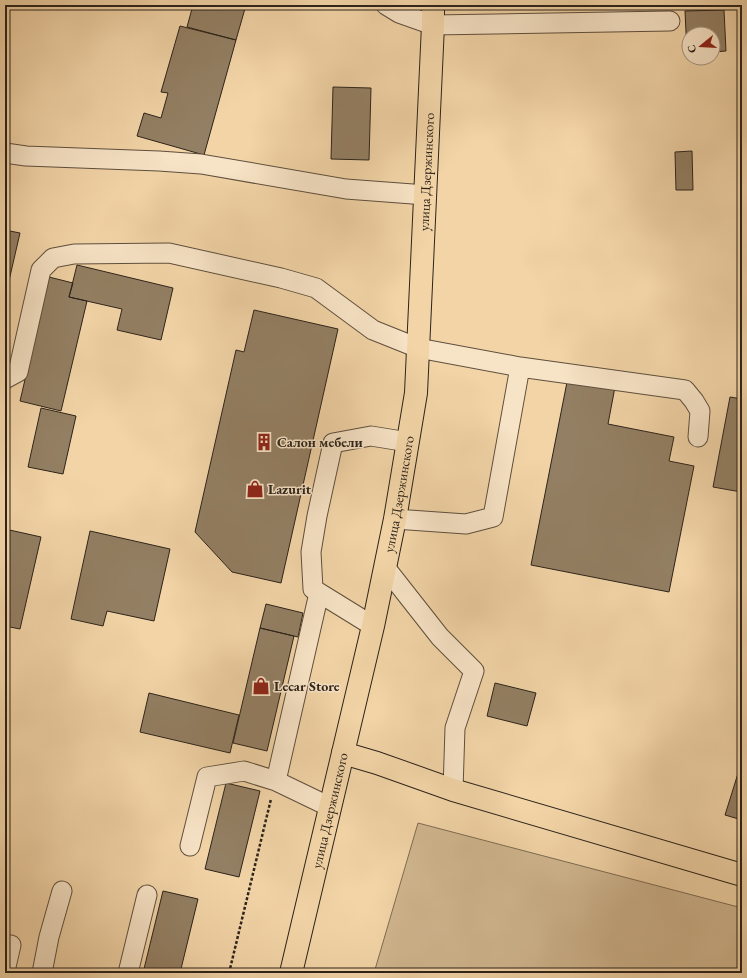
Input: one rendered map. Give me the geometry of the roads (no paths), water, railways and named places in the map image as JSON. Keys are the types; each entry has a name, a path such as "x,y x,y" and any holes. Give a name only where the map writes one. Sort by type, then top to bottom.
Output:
{"main road":[{"name":"улица Дзержинского","path":"291,973 373,626 395,519 416,393 433,15"},
{"path":"343,753 377,763 453,790 742,875"}],"lane":[{"path":"386,5 399,13 433,15 670,21"},
{"path":"5,153 26,156 201,164 346,189 426,195"},
{"path":"5,379 18,372 41,270 53,258 74,254 169,253 281,278 316,288 373,330 418,348 520,367 685,390 694,400 700,411 698,437"},
{"path":"395,519 466,524 492,517 520,367"},
{"path":"373,626 313,589 311,552 317,516 333,443 371,436 408,442"},
{"path":"385,567 440,637 474,671 455,728 453,790"},
{"path":"276,781 319,594"},
{"path":"190,846 207,777 244,771 276,781 330,807"},
{"path":"42,973 49,937 62,891"},
{"path":"128,973 146,895"},
{"path":"5,971 11,945"}],"place":[{"name":"Салон мебели","path":"264,442"},
{"name":"Lazurit","path":"255,489"},
{"name":"Lecar Store","path":"261,686"}]}
